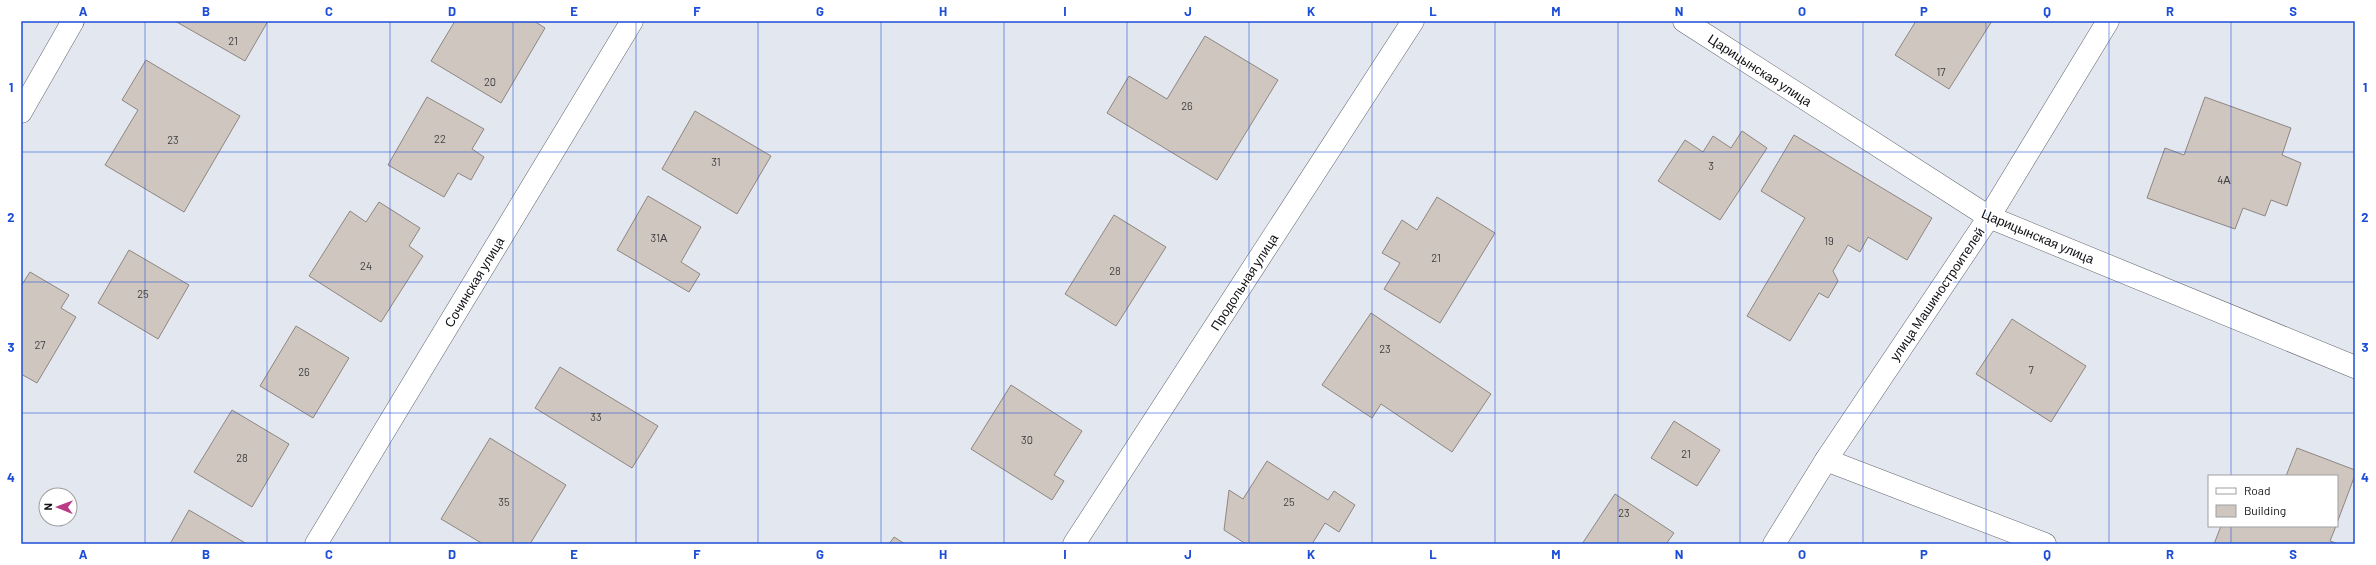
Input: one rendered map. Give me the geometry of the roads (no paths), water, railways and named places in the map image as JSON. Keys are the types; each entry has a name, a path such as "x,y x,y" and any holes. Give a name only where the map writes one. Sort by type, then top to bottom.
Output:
{"street":[{"path":"21,112 73,21"},
{"name":"Сочинская улица","path":"316,544 632,21"},
{"name":"Продольная улица","path":"1074,544 1413,21"},
{"name":"Царицынская улица","path":"1684,21 1989,218 2355,367"},
{"name":"улица Машиностроителей","path":"1774,544 1826,460 1989,218 2108,21"},
{"path":"1826,460 2044,544"}]}
